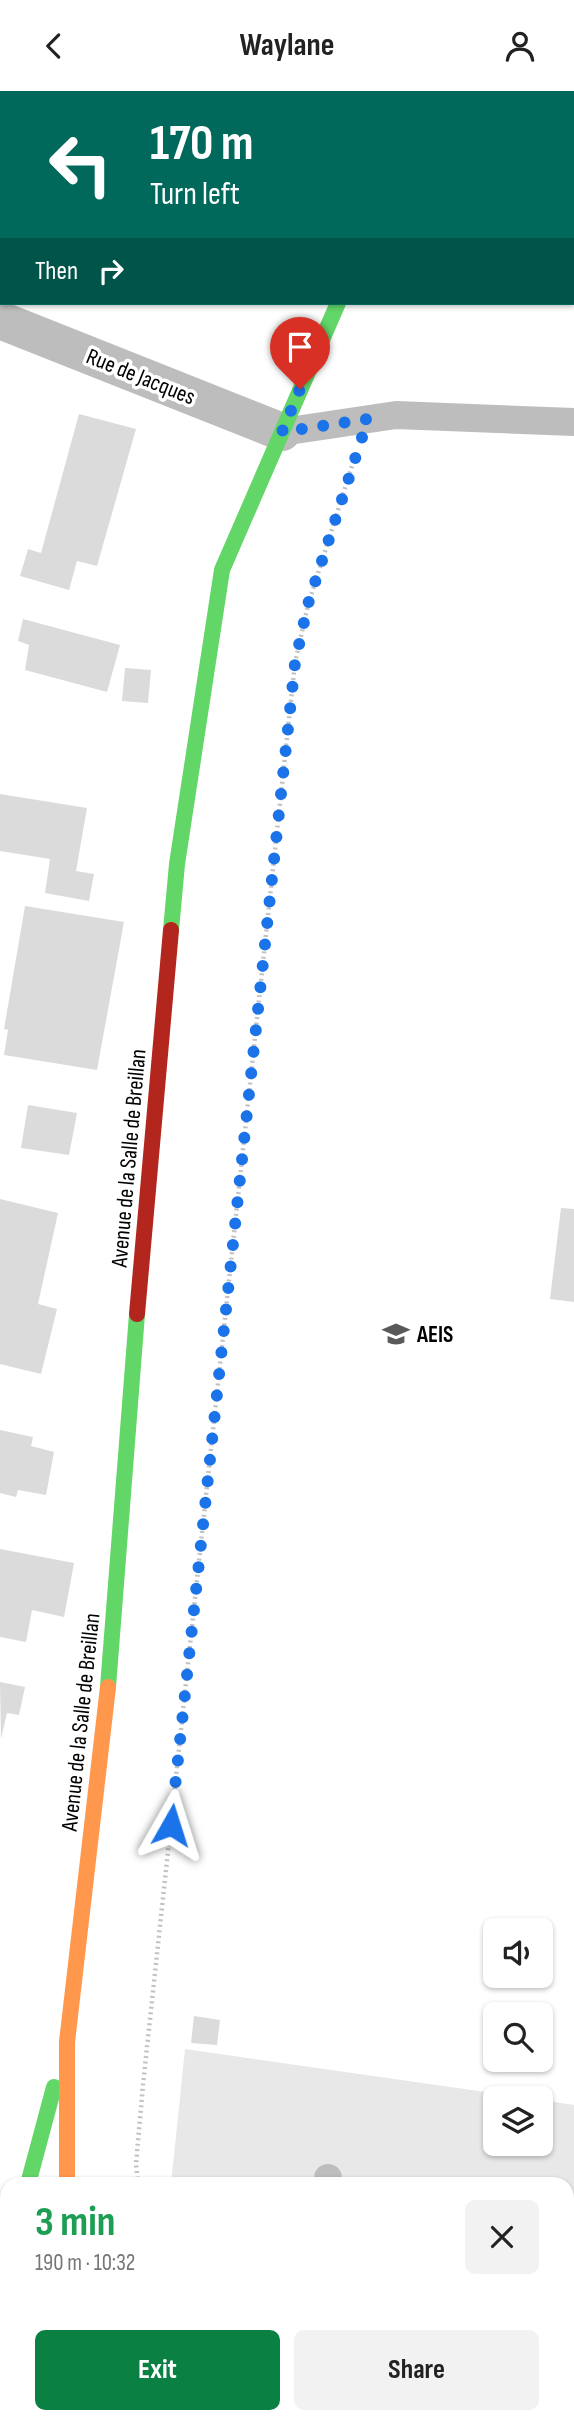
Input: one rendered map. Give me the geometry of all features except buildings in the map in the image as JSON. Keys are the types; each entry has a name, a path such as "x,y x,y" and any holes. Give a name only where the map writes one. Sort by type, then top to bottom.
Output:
{"street":[{"name":"Avenue de la Salle de Breillan","path":"67,2177 66,2042 111,1661 145,1212 177,864 222,570 337,305"},
{"name":"Rue de Jacques","path":"0,320 282,432"},
{"name":"Avenue de la Salle de Breillan","path":"30,2177 66,2042"}],"lane":[{"path":"282,432 396,415 574,422"}],"path":[{"path":"137,2177 136,2164 143,2085 295,663 308,604 368,419"}],"shaded area":[{"path":"185,2049 483,2092 483,2156 553,2156 553,2102 574,2105 574,2177 172,2177"}],"traffic: fast":[{"path":"171,930 177,864 222,570 337,305"},
{"path":"108,1687 137,1314"},
{"path":"30,2177 54,2087"}],"traffic: slow":[{"path":"67,2177 67,2042 108,1687"}],"traffic: jam":[{"path":"137,1314 171,930"}],"place":[{"name":"AEIS","path":"396,1334"}],"route":[{"path":"171,1825 295,663 308,604 368,419 282,432 300,389"}]}
